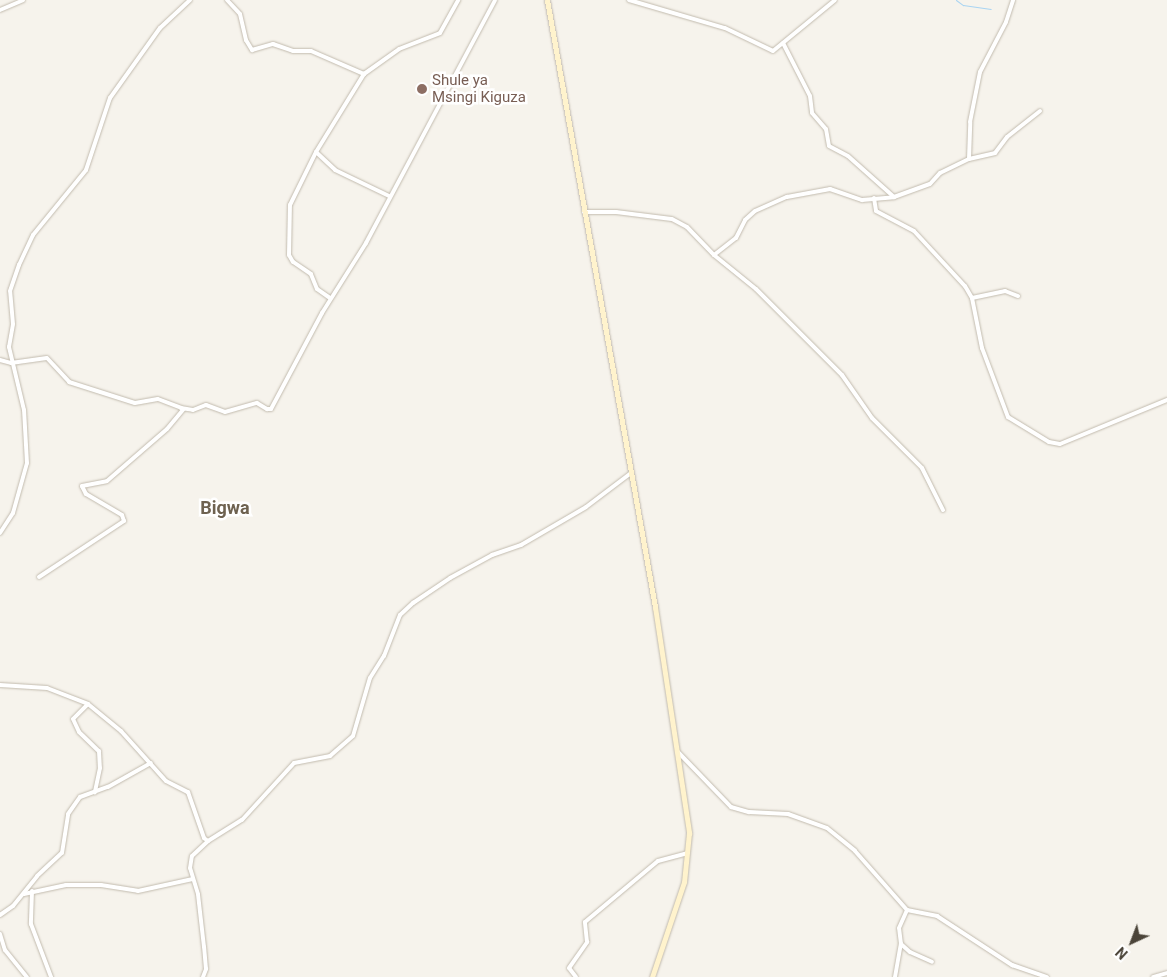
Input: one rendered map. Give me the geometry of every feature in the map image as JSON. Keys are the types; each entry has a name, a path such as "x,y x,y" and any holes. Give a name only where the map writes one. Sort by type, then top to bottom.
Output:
{"street":[{"path":"10,5 11,0"},
{"path":"0,10 23,0"},
{"path":"0,533 13,513 27,463 24,410 11,363 9,343 13,324 10,291 27,244 86,170 110,98 160,28 190,0"},
{"path":"227,0 240,14 247,45 252,50 273,44 294,51 311,51 364,74"},
{"path":"330,298 317,289 311,274 293,262 289,255 290,205 316,152 364,74 399,49 440,33 458,0"},
{"path":"0,360 11,363 47,358 69,382 135,403 158,399 184,409 206,405 226,412 256,403 267,410 271,408 330,298 350,272 388,196 496,0"},
{"path":"547,0 631,473 689,833 681,890 652,977"},
{"path":"629,0 725,28 770,51 783,43 835,0"},
{"path":"969,159 971,116 980,72 1006,22 1013,0"},
{"path":"783,43 810,96 812,113 826,129 829,146 848,156 894,197"},
{"path":"714,256 736,238 750,215 774,201 830,189 852,198 894,197 930,184 943,172 969,159 995,153 1006,136 1040,111"},
{"path":"316,152 335,170 388,196"},
{"path":"874,198 876,211 914,231 958,276 972,298 978,336 1004,412 1050,442 1069,441 1167,400"},
{"path":"584,212 616,212 672,219 687,227 714,256 756,289 842,374 872,418 922,468 942,510"},
{"path":"972,298 1005,291 1018,296"},
{"path":"39,577 124,521 122,515 92,498 82,490 82,486 107,481 167,429 184,409"},
{"path":"203,977 206,969 204,947 193,879 192,856 208,841 242,820 294,763 330,756 353,736 370,678 384,656 400,615 413,603 450,578 492,555 521,545 586,507 631,473"},
{"path":"0,684 47,688 88,704 118,728 166,781 183,787 189,794 204,838 208,841"},
{"path":"88,704 75,714 73,722 86,741 99,752 100,768 95,792"},
{"path":"677,751 731,807 749,812 788,814 827,828 855,851 907,910 937,916 1012,965 1047,977"},
{"path":"0,915 24,894 62,853 68,814 80,796 95,792 151,763"},
{"path":"576,977 569,968 587,942 585,922 658,861 687,852"},
{"path":"24,894 71,885 101,885 138,891 193,879"},
{"path":"32,884 31,924 51,977"},
{"path":"895,977 901,944 899,928 907,910"},
{"path":"0,934 5,950 27,977"},
{"path":"901,944 910,952 932,962"},
{"path":"1152,977 1166,973"}],"waterway":[{"path":"956,0 963,5 991,9"}],"place":[{"name":"Shule ya Msingi Kiguza","path":"422,89"}],"district":[{"name":"Bigwa","path":"225,508"}]}
